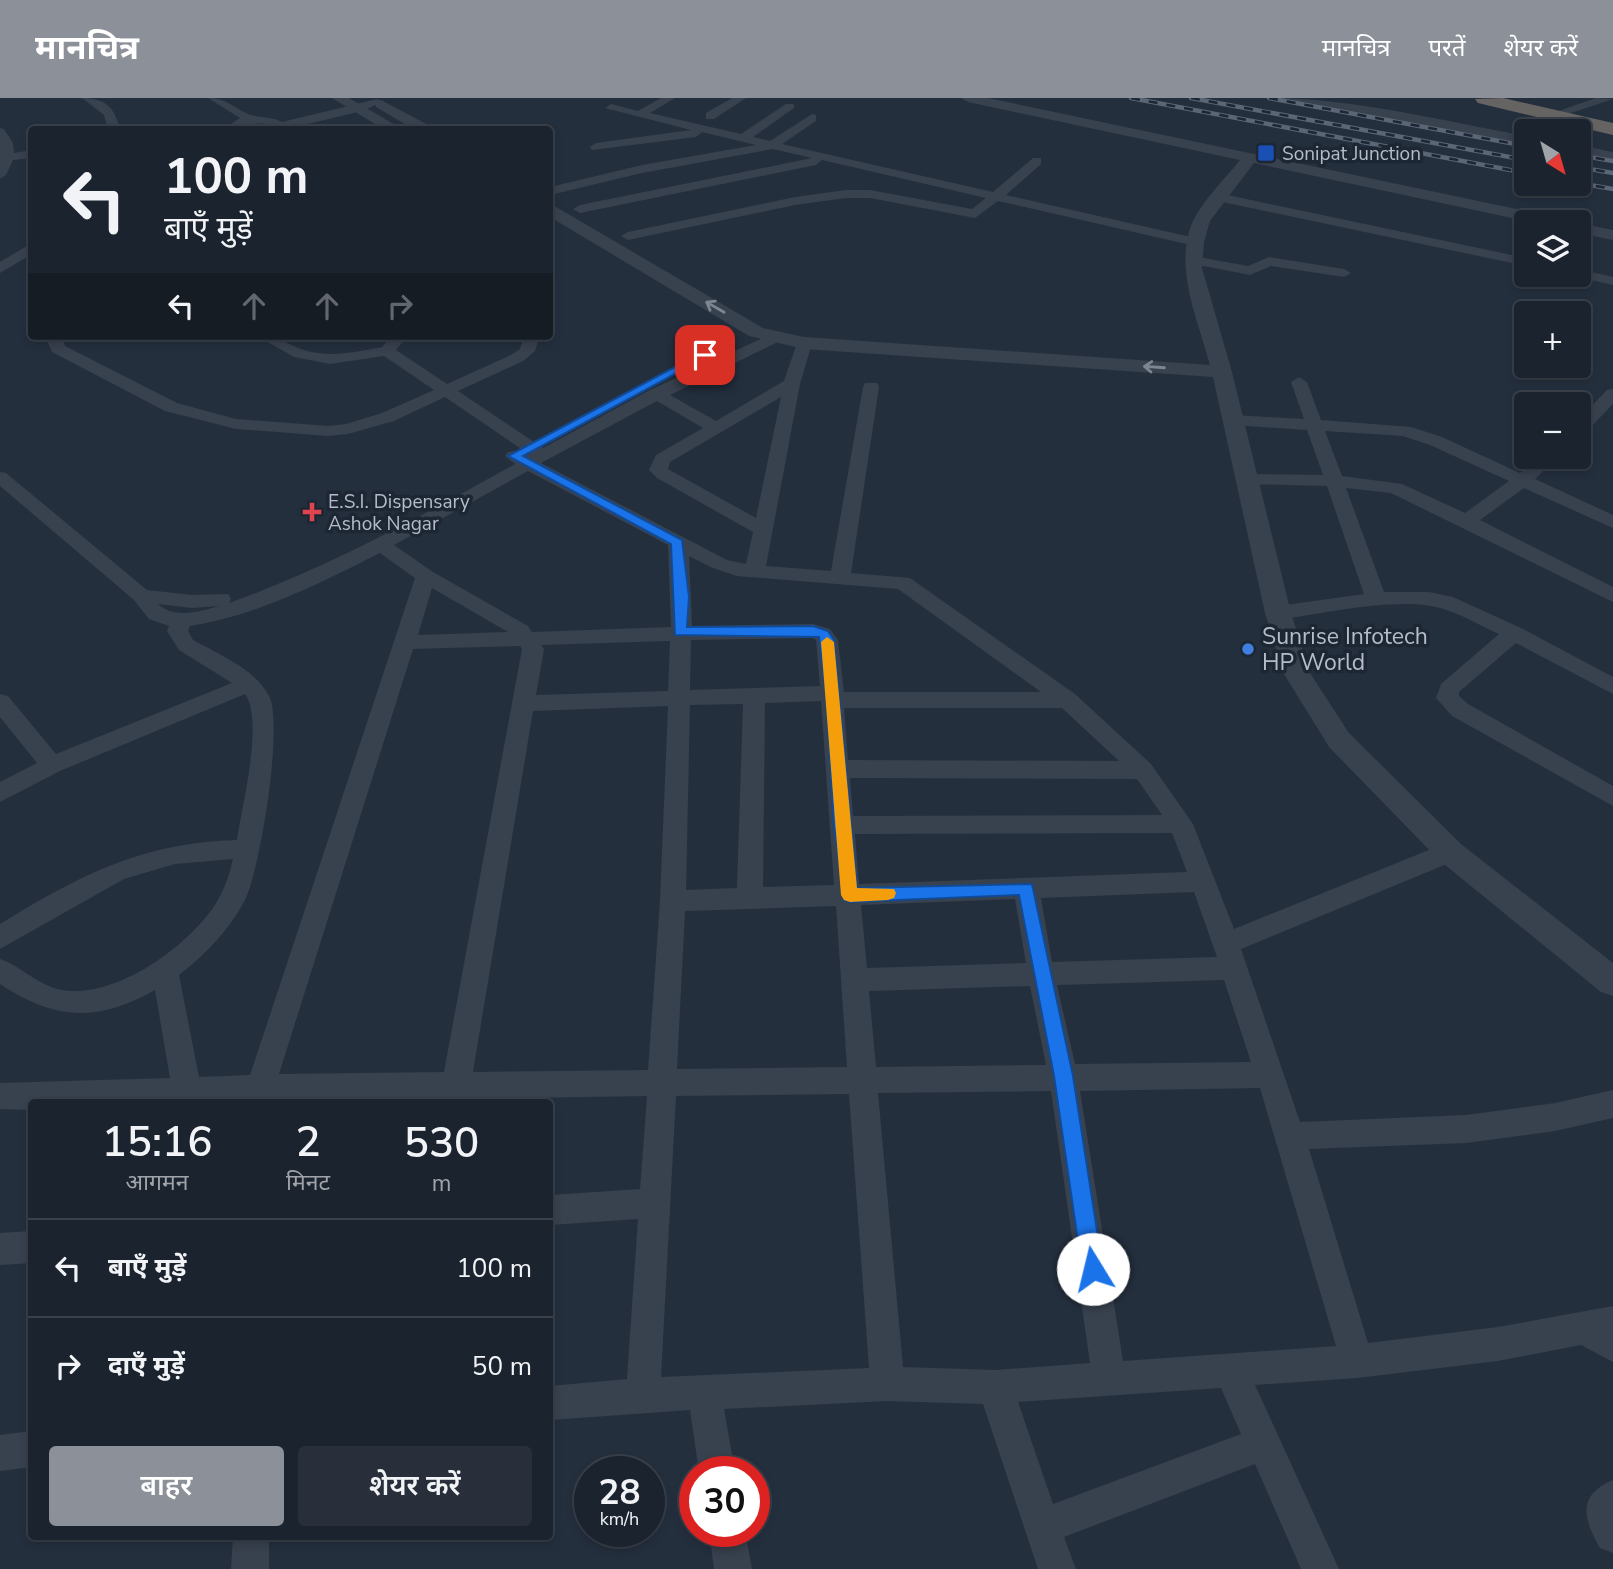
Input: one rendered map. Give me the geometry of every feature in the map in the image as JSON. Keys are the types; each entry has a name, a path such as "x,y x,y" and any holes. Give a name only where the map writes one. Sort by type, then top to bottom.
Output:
{"highway":[{"path":"1482,98 1613,129"}],"street":[{"path":"88,98 110,113 113,126"},
{"path":"214,98 253,120"},
{"path":"339,98 390,126"},
{"path":"639,115 669,98"},
{"path":"710,116 740,98"},
{"path":"968,98 1248,160 1514,214"},
{"path":"1275,98 1379,113 1514,138"},
{"path":"1379,113 1390,98"},
{"path":"1482,98 1613,129"},
{"path":"1482,98 1613,129"},
{"path":"1556,114 1608,98"},
{"path":"286,126 358,109 374,100 420,126"},
{"path":"656,105 683,111"},
{"path":"697,114 747,124 790,106"},
{"path":"611,108 995,197 1194,251 1244,271 1269,261 1344,273"},
{"path":"553,191 642,169 770,146 812,118"},
{"path":"233,126 238,122 253,120 269,121 275,126"},
{"path":"742,139 747,124"},
{"path":"596,147 709,131"},
{"path":"0,132 6,140 10,157 0,175"},
{"path":"1591,152 1613,156"},
{"path":"10,157 28,155"},
{"path":"580,209 825,159"},
{"path":"1248,160 1202,220 1194,251 1193,268 1220,365 1278,613 1297,674 1339,740 1450,852 1613,982"},
{"path":"628,236 828,196 870,194 969,214 979,213 1037,161"},
{"path":"553,194 688,270"},
{"path":"1218,197 1514,259"},
{"path":"553,212 765,335 804,343 1220,365"},
{"path":"1591,231 1613,235"},
{"path":"0,269 28,250"},
{"path":"1591,276 1613,281"},
{"path":"770,318 806,328 1220,365"},
{"path":"142,596 163,596 190,603 212,601 283,577 656,394 765,335"},
{"path":"0,477 142,596 149,610 160,617 182,620 271,595 381,545 528,456 728,341 765,335"},
{"path":"58,340 58,349 66,355 171,407 236,424 328,431 348,429 388,417 446,391 517,358 527,351 531,340"},
{"path":"273,340 300,354 317,358 352,358 387,352 397,340"},
{"path":"755,571 792,384 804,343"},
{"path":"387,352 446,391 528,456 720,564 755,571 903,583 914,589 1067,700 1143,770 1181,824 1230,956 1290,1136 1357,1361"},
{"path":"1300,382 1376,599"},
{"path":"763,530 658,470 662,459 792,384"},
{"path":"840,576 871,387"},
{"path":"656,394 714,428"},
{"path":"1591,416 1613,394"},
{"path":"1233,420 1405,431 1436,441 1613,522"},
{"path":"1467,521 1535,469"},
{"path":"1245,479 1336,481 1395,488 1467,521 1613,595"},
{"path":"643,1395 673,901 682,597 678,542"},
{"path":"381,545 426,576 521,631 533,649 455,1094"},
{"path":"258,1095 426,576"},
{"path":"1278,613 1376,599 1429,599 1446,602 1514,633 1613,686"},
{"path":"0,970 38,993 65,1002 99,999 166,972 203,941 234,895 246,849 262,750 264,713 260,699 249,684 186,645 177,631 182,620"},
{"path":"403,642 529,640 680,632 820,632 827,640 850,895 887,1384"},
{"path":"1514,633 1449,689 1447,698 1460,709 1613,797"},
{"path":"0,793 52,765 249,684"},
{"path":"524,703 754,694 1067,700"},
{"path":"750,897 754,694"},
{"path":"0,702 52,765"},
{"path":"838,769 1143,770"},
{"path":"842,825 1181,824"},
{"path":"0,938 71,893 122,868 161,855 206,848 246,849"},
{"path":"855,980 1041,973 1230,956 1450,852"},
{"path":"673,901 1202,882"},
{"path":"1026,888 1063,1076 1109,1378"},
{"path":"166,972 187,1090"},
{"path":"0,1096 187,1090 258,1095 455,1094 663,1082 863,1082 1063,1076 1269,1075"},
{"path":"1290,1136 1466,1129 1555,1117 1613,1104"},
{"path":"553,1210 653,1202"},
{"path":"0,1249 28,1247"},
{"path":"553,1403 643,1395 887,1384 995,1387 1357,1361 1603,1332"},
{"path":"1230,1370 1320,1569"},
{"path":"995,1387 1057,1569"},
{"path":"704,1392 714,1456"},
{"path":"1041,1527 1262,1444"},
{"path":"0,1453 28,1449"},
{"path":"1613,1498 1604,1505 1602,1514 1613,1535"},
{"path":"250,1569 251,1540"},
{"path":"730,1547 733,1569"}],"railway":[{"path":"1131,98 1514,171"},
{"path":"1191,98 1514,158"},
{"path":"1269,98 1514,144"},
{"path":"1591,157 1613,161"},
{"path":"1591,169 1613,173"},
{"path":"1591,185 1613,189"}],"slow traffic":[{"path":"827,642 850,895 888,893"}],"place":[{"name":"Sonipat Junction","path":"1266,153"},
{"name":"E.S.I. Dispensary Ashok Nagar","path":"312,512"},
{"name":"Sunrise Infotech HP World","path":"1248,649"}],"route":[{"path":"705,355 514,456 678,542 682,597 680,632 813,631 823,634 827,640 833,693 842,825 850,895 1026,888 1063,1076 1093,1269"}]}
